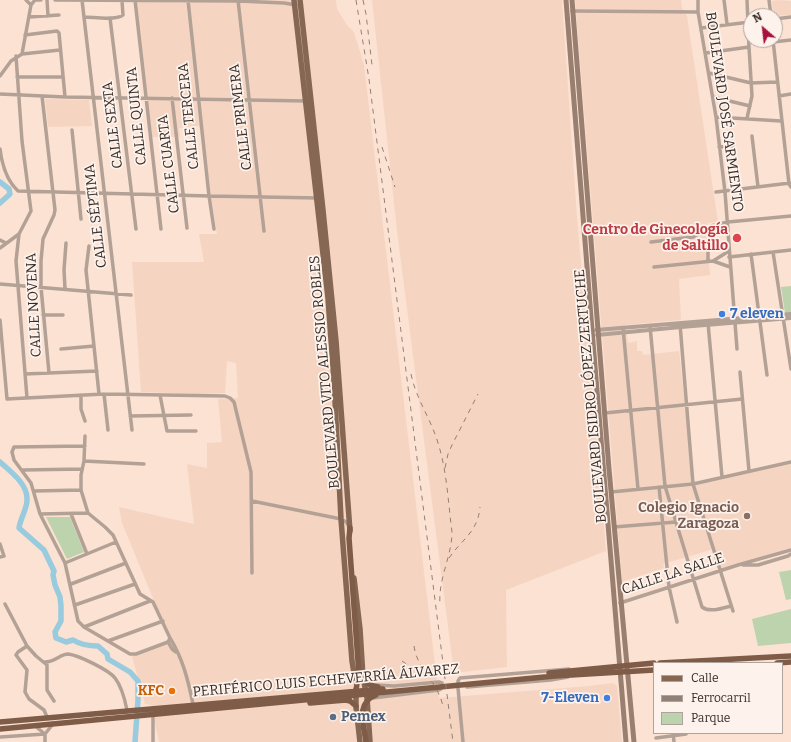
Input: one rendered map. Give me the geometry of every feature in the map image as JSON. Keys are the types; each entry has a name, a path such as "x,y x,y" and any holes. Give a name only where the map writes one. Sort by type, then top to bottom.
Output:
{"highway":[{"path":"346,700 352,696 356,689 357,681 347,558 350,528"},
{"path":"349,538 359,674 366,684 384,691"},
{"path":"678,662 791,656"},
{"path":"733,662 750,658"},
{"name":"PERIFÉRICO LUIS ECHEVERRÍA ÁLVAREZ","path":"148,713 193,704 236,701 267,701 384,691 653,663"},
{"name":"PERIFÉRICO LUIS ECHEVERRÍA ÁLVAREZ","path":"574,672 621,673 653,670"},
{"path":"343,689 347,693 346,700"},
{"path":"236,701 246,697 356,689"},
{"path":"356,689 367,706"},
{"path":"366,742 362,716 363,708 366,701 384,691"},
{"path":"246,705 263,707 346,700 350,701 356,706"},
{"name":"PERIFÉRICO LUIS ECHEVERRÍA ÁLVAREZ","path":"0,722 47,717 130,712 148,713 246,705 267,701"},
{"name":"PERIFÉRICO LUIS ECHEVERRÍA ÁLVAREZ","path":"0,728 53,723 130,712"}],"main road":[{"name":"BOULEVARD VITO ALESSIO ROBLES","path":"300,0 308,101"},
{"name":"BOULEVARD ISIDRO LÓPEZ ZERTUCHE","path":"566,0 574,67"},
{"name":"BOULEVARD ISIDRO LÓPEZ ZERTUCHE","path":"572,0 574,67 578,122 618,603 620,666 626,742"},
{"name":"BOULEVARD VITO ALESSIO ROBLES","path":"294,2 308,101 319,198 370,742"},
{"name":"BOULEVARD ISIDRO LÓPEZ ZERTUCHE","path":"595,333 605,413 607,470 611,492 612,528"},
{"name":"BOULEVARD VITO ALESSIO ROBLES","path":"337,381 341,519 360,742"},
{"name":"BOULEVARD ISIDRO LÓPEZ ZERTUCHE","path":"618,603 628,672 634,742"},
{"path":"357,715 367,706 369,702 375,698"}],"street":[{"path":"26,0 31,6"},
{"path":"22,54 31,6 35,0 41,0"},
{"path":"47,0 48,16"},
{"path":"55,0 213,0 284,3 294,2 301,7"},
{"name":"CALLE SÉPTIMA","path":"82,0 132,430"},
{"path":"84,17 121,17 123,16 122,0"},
{"name":"CALLE QUINTA","path":"135,0 161,230"},
{"name":"BOULEVARD JOSÉ SARMIENTO","path":"698,0 698,12 706,53 720,147 728,222 737,349"},
{"path":"724,0 727,24"},
{"name":"CALLE TERCERA","path":"188,1 209,196 214,229"},
{"name":"CALLE PRIMERA","path":"238,1 264,231"},
{"path":"572,11 698,12"},
{"path":"29,17 59,15"},
{"name":"CALLE SEXTA","path":"110,18 121,97 136,229"},
{"path":"701,28 743,23"},
{"path":"25,35 57,31 59,33 65,96"},
{"path":"706,53 743,48"},
{"path":"747,118 752,96 749,48"},
{"path":"716,192 790,185 781,121 774,48"},
{"path":"0,76 8,64 16,56 60,50"},
{"path":"16,56 22,141 31,211 19,234 16,261 27,398"},
{"path":"709,73 751,83 777,82"},
{"path":"17,77 63,77"},
{"path":"0,94 308,101"},
{"path":"779,96 791,94"},
{"name":"CALLE NOVENA","path":"42,96 54,192 55,214 43,239 41,261 41,287 48,373"},
{"path":"712,97 750,106"},
{"name":"CALLE CUARTA","path":"172,98 187,228"},
{"path":"716,117 781,121"},
{"path":"72,130 81,219"},
{"path":"752,136 758,187"},
{"path":"720,147 733,146"},
{"path":"0,149 5,174 18,191 319,198"},
{"path":"651,242 691,238 708,228 728,222 791,216"},
{"path":"718,226 728,227"},
{"path":"0,248 19,234"},
{"path":"0,240 6,244"},
{"path":"65,289 64,270 66,243"},
{"path":"88,246 86,267 98,394"},
{"path":"730,257 791,250"},
{"path":"713,261 729,251"},
{"path":"708,252 708,261"},
{"path":"773,252 791,369"},
{"path":"751,254 767,375"},
{"path":"654,267 713,261 730,267"},
{"path":"0,284 131,295"},
{"path":"595,333 783,316 791,314"},
{"path":"43,315 63,315"},
{"path":"783,316 791,318"},
{"path":"0,320 2,365 7,400 98,394 128,394 225,396 234,402 251,472 252,573"},
{"path":"708,323 722,477"},
{"path":"681,325 693,484 733,611"},
{"path":"650,328 665,486 702,607 708,610 731,606"},
{"path":"623,330 638,489"},
{"path":"61,349 94,346"},
{"path":"25,374 96,371"},
{"path":"740,372 749,471"},
{"path":"104,394 108,430"},
{"path":"81,395 81,409 85,421"},
{"path":"160,395 168,431 196,431"},
{"path":"605,413 742,400"},
{"path":"130,416 191,415"},
{"path":"85,436 84,461 80,482 88,513 110,532 140,594 153,602 176,648 176,652 187,676 193,704"},
{"path":"85,446 12,448 12,456 31,483 40,514 65,563 79,623 130,654 136,654 168,642 170,638"},
{"path":"84,461 144,464"},
{"path":"611,492 693,484 791,462"},
{"path":"23,470 82,469"},
{"path":"659,487 669,587 677,622"},
{"path":"34,491 81,490"},
{"path":"252,501 341,519 346,522 350,528"},
{"path":"40,514 88,513"},
{"path":"71,514 87,554"},
{"path":"612,528 676,522"},
{"path":"65,563 116,542"},
{"path":"0,544 2,557"},
{"name":"CALLE LA SALLE","path":"618,603 791,550"},
{"name":"CALLE LA SALLE","path":"738,565 758,565 791,554"},
{"path":"71,584 126,563"},
{"path":"75,605 135,584"},
{"path":"84,627 150,601"},
{"path":"0,608 6,606 27,646 36,656 45,662 48,668 47,690 54,701"},
{"path":"108,641 163,621"},
{"path":"168,642 172,650 176,652"},
{"path":"27,646 16,655 27,670 24,690 29,699 44,710 47,717"},
{"path":"45,662 51,662 63,655 69,654 89,661 110,673 116,678 130,712"},
{"path":"463,742 460,688 458,681 460,678 554,669 567,669 574,672"},
{"path":"460,688 562,679 574,672"},
{"path":"363,676 366,682 372,685 370,688 370,693 375,698"},
{"name":"PERIFÉRICO LUIS ECHEVERRÍA ÁLVAREZ","path":"367,706 375,698 442,689 442,683 439,682 394,686 372,685"},
{"path":"148,713 153,742"},
{"path":"45,742 45,734 53,723"},
{"path":"33,725 45,734"},
{"path":"0,737 45,734"},
{"path":"656,738 686,734"},
{"path":"673,735 674,742"}],"shaded area":[{"path":"191,0 336,0 337,9 347,25 354,32 364,65 439,698 613,683 617,686 622,742 159,742 151,705 145,704 132,656 171,642 122,523 119,507 194,524 187,464 207,468 207,443 222,442 218,399 238,398 236,363 227,361 225,393 199,394 141,392 132,262 204,262 199,234 217,234 199,126 179,128 180,137 152,137 136,1 191,3"},
{"path":"372,0 562,0 577,217 606,551 506,590 507,667 454,673 397,231"},
{"path":"575,0 681,0 682,8 687,16 718,222 708,223 706,230 710,275 679,279 681,320 626,325 628,343 637,341 637,351 642,351 643,355 679,351 694,483 791,462 791,548 721,569 714,549 663,564 664,568 622,582"},
{"path":"772,1 791,1 791,15 783,15 783,8 772,8"},
{"path":"45,99 89,100 92,126 48,127"}],"green space":[{"path":"791,286 791,313 785,313 781,287"},
{"path":"46,517 70,517 84,552 67,559"},
{"path":"791,570 791,599 786,600 779,572"},
{"path":"791,609 791,643 758,646 752,619"}],"waterway":[{"path":"0,182 9,189 10,194 0,203"},
{"path":"0,462 18,478 27,494 27,503 19,528 44,550 54,571 53,575 60,597 61,606 61,621 55,632 56,638 66,642 73,640 85,645 98,646 107,654 108,659 130,672 138,681 135,742"}],"railway":[{"path":"356,0 369,79 453,742"},
{"path":"363,0 372,65"},
{"path":"382,147 395,187"},
{"path":"411,374 416,392 432,426 438,443 447,487 452,532 450,550 441,586 440,604"},
{"path":"445,468 448,454 452,445 478,394"},
{"path":"449,558 473,529 479,516 480,507"},
{"path":"414,646 419,662 441,698 443,707"},
{"path":"402,661 427,678"}],"place":[{"name":"Centro de Ginecología de Saltillo","path":"737,238"},
{"name":"7 eleven","path":"722,314"},
{"name":"Colegio Ignacio Zaragoza","path":"747,516"},
{"name":"KFC","path":"172,691"},
{"name":"7-Eleven","path":"607,698"},
{"name":"Pemex","path":"333,717"}]}
